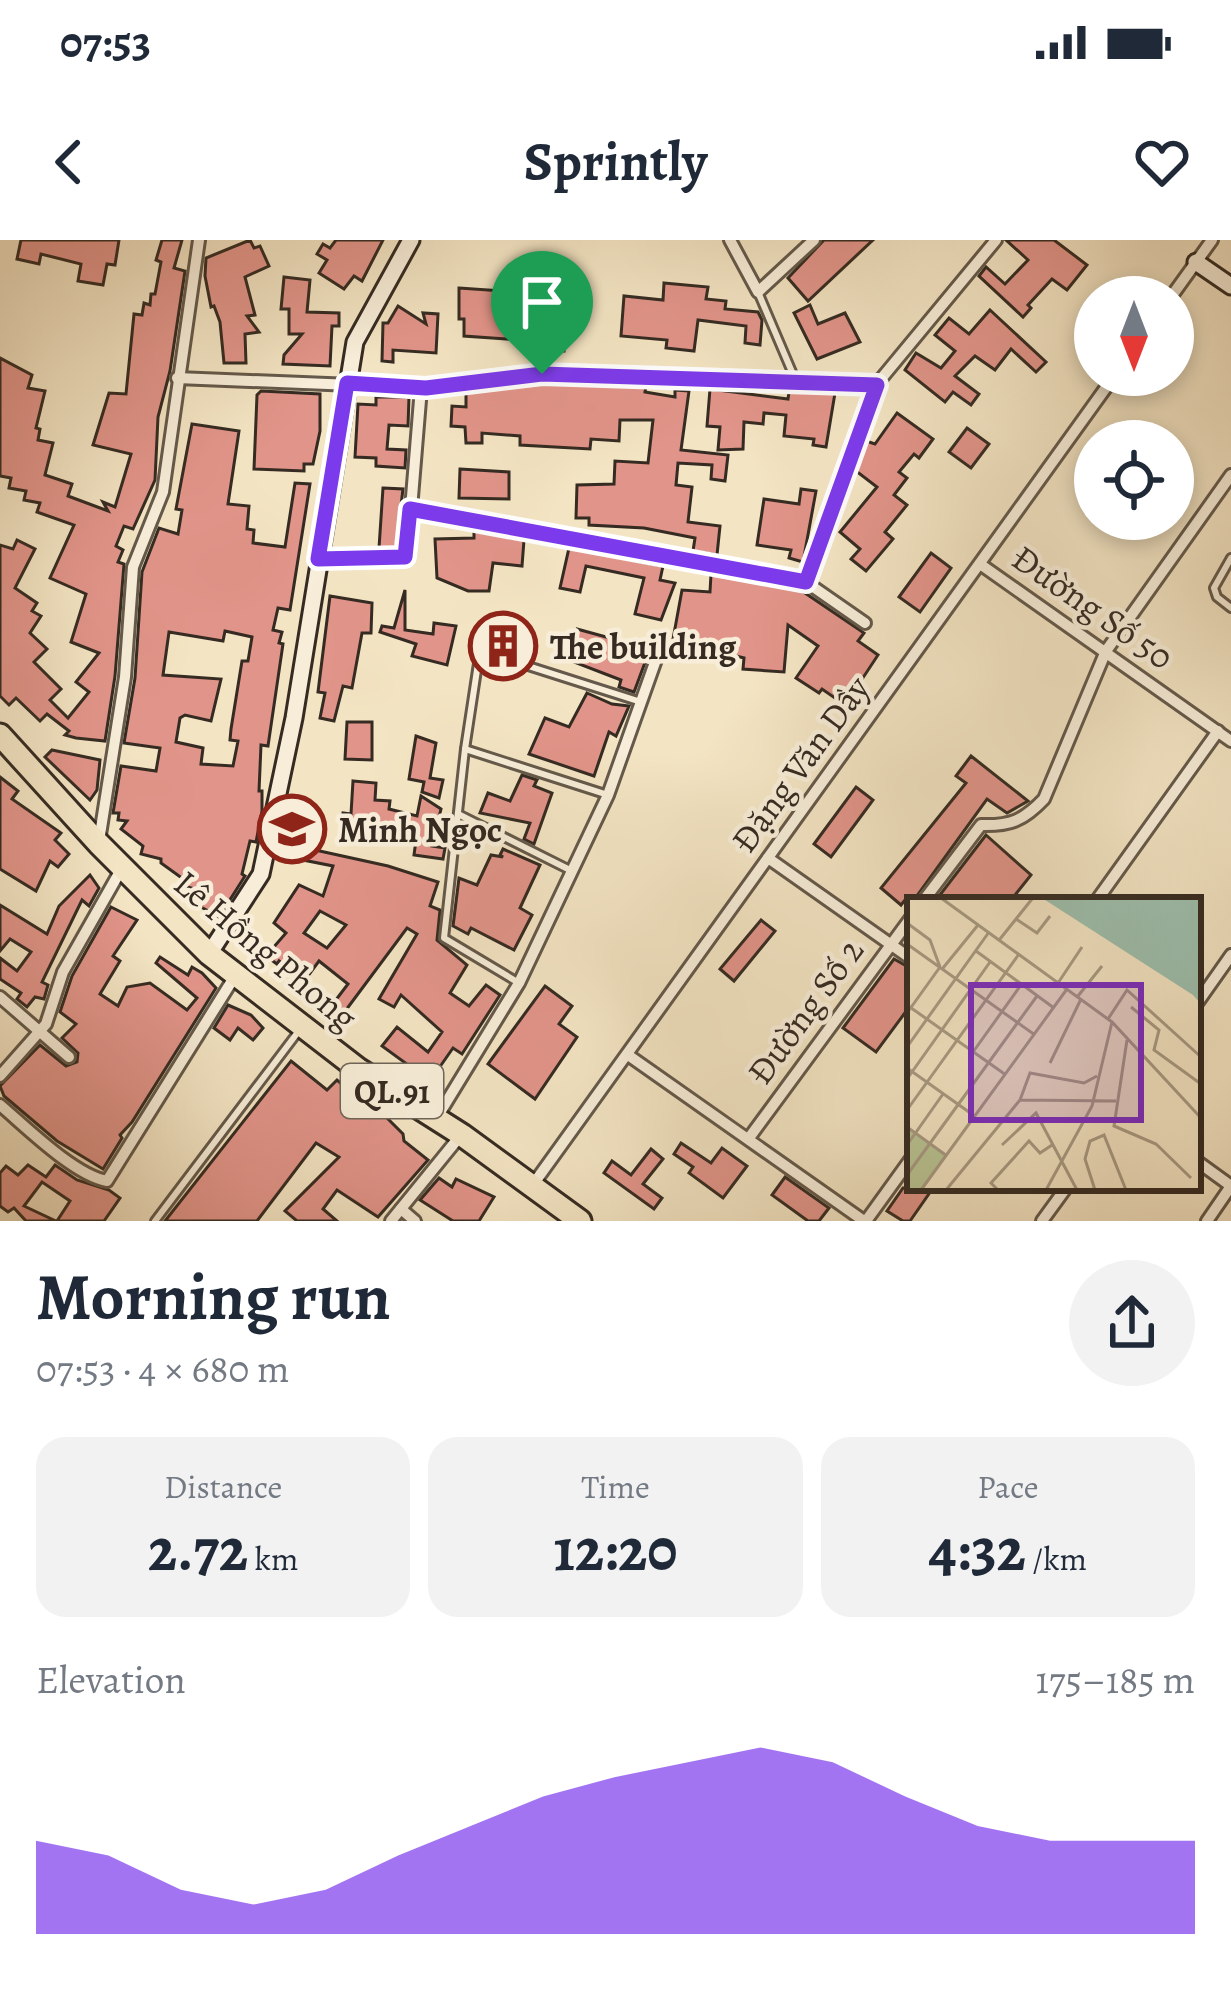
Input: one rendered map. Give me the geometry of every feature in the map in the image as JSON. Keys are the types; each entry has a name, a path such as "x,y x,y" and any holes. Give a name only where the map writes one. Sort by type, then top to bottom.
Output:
{"highway":[{"name":"Lê Hồng Phong","path":"0,735 208,954 302,1027 580,1221"}],"street":[{"path":"99,844 125,677 133,567 163,492 200,240"},
{"path":"208,954 261,874 294,718 355,342 411,240"},
{"path":"730,240 758,292 814,240"},
{"path":"806,582 877,385 996,240"},
{"path":"1186,276 1212,240"},
{"path":"1196,262 1231,286"},
{"path":"177,378 421,388 542,374 877,385"},
{"path":"318,559 405,557 421,388"},
{"name":"Đặng Văn Dầy","path":"532,1187 1100,396"},
{"path":"927,897 981,825 1007,826 1027,817 1044,799 1106,651 1231,475"},
{"path":"410,509 806,582 865,623"},
{"name":"Đường Số 50","path":"980,564 1231,741"},
{"path":"436,1119 519,982 572,871 608,795 658,654"},
{"path":"1099,897 1218,731"},
{"path":"768,858 907,956"},
{"path":"0,1076 40,1033 52,1012 63,972 122,868"},
{"name":"Đường Số 2","path":"749,1138 907,923"},
{"path":"1201,998 1231,955"},
{"path":"0,1106 99,1180 109,1179 235,976"},
{"path":"0,997 69,1058"},
{"path":"628,1055 865,1221 907,1164"},
{"path":"392,1221 462,1135"},
{"path":"1201,1164 1231,1186 1207,1221"},
{"path":"1042,1221 1064,1191"},
{"path":"401,1209 415,1221"}],"lane":[{"path":"758,292 797,382"},
{"path":"1231,558 1214,587 1217,597 1231,608"},
{"path":"484,623 444,938 519,982"},
{"path":"525,665 641,701"},
{"path":"465,748 608,795"},
{"path":"458,814 572,871"},
{"path":"155,1221 302,1027"}],"building":[{"path":"21,240 119,240 115,265 107,264 103,285 78,281 81,264 41,254 39,264 17,259"},
{"path":"162,240 182,240 174,268 185,271 158,417 155,480 133,529 124,526 116,546 123,550 118,562 124,564 105,741 76,738 65,735 69,731 47,714 40,721 16,698 9,705 0,696 0,545 13,549 17,540 35,549 15,588 37,603 32,611 41,616 30,633 47,649 34,662 61,689 50,700 68,718 89,692 76,682 99,653 71,642 86,594 50,578 74,525 37,512 40,503 24,500 26,491 9,488 11,478 0,476 0,358 32,375 28,388 45,391 36,428 40,429 38,440 53,443 45,475 72,484 68,496 108,511 103,502 115,507 131,454 93,445 109,393 126,394 134,314 142,315 144,303 150,305 151,294 155,294"},
{"path":"250,240 254,248 260,246 269,266 245,277 255,315 247,316 259,332 245,334 246,363 224,363 220,322 211,307 205,276 206,258"},
{"path":"336,240 383,240 362,281 354,276 344,289 319,273 327,260 317,254 323,244 330,248"},
{"path":"824,240 873,240 808,301 788,278"},
{"path":"1006,240 1054,240 1087,265 1067,290 1052,279 1023,317 979,276 986,267 1005,284 1028,260"},
{"path":"284,277 310,280 307,312 339,313 339,326 332,326 330,366 283,364 284,355 302,334 289,334 289,309 281,309"},
{"path":"664,283 708,287 706,299 726,301 725,309 758,312 760,345 745,343 746,326 698,320 694,351 666,348 667,340 621,336 624,296 663,300"},
{"path":"459,288 534,293 536,309 567,312 564,351 551,351 551,342 464,336"},
{"path":"810,305 818,324 845,313 860,342 817,359 794,313"},
{"path":"398,306 426,324 423,313 438,314 436,353 393,350 393,362 382,361 383,323 388,323"},
{"path":"990,310 1046,362 1036,372 1011,349 995,370 975,356 955,376 979,394 971,405 953,392 945,402 905,370 916,353 941,368 955,351 935,335 949,318 969,334"},
{"path":"532,384 646,386 645,392 675,397 675,390 689,391 681,450 728,455 725,481 711,479 712,465 678,463 676,485 692,487 688,522 720,526 717,555 693,551 695,538 644,528 589,525 589,518 576,518 577,485 614,484 615,461 648,463 653,420 620,420 619,441 591,439 590,449 520,445 520,436 482,433 482,443 466,443 465,427 451,426 452,406 466,407 466,393"},
{"path":"710,389 788,399 789,392 835,393 826,447 813,445 814,439 784,436 786,415 764,413 763,424 744,422 743,449 718,450 720,427 707,426"},
{"path":"261,391 320,394 320,431 313,464 304,464 304,471 254,469 257,395"},
{"path":"376,397 409,397 408,426 389,425 387,449 406,450 405,468 376,466 376,458 355,457 358,404 376,405"},
{"path":"897,413 933,439 919,458 914,454 899,472 907,478 894,495 907,505 885,532 893,539 866,571 851,559 860,549 840,532 877,487 856,471 866,441 875,444"},
{"path":"192,424 239,431 228,504 249,506 247,529 254,530 253,543 285,547 295,483 310,484 290,610 278,608 273,630 282,632 279,643 283,644 268,746 261,745 262,811 256,842 250,841 245,876 219,917 192,902 198,890 184,886 186,881 161,859 141,854 143,846 121,829 127,821 113,813 121,766 156,771 160,748 124,743 135,678 142,572 159,528 178,534 182,510 176,509","holes":["225,631 252,637 248,661 242,661 231,729 230,740 238,741 233,766 201,764 203,748 176,742 180,718 211,721 221,679 163,675 169,632 223,641"]},
{"path":"967,428 989,444 971,468 949,452"},
{"path":"460,469 509,472 509,499 459,498"},
{"path":"383,488 403,489 396,547 379,548"},
{"path":"801,489 816,491 803,562 789,558 791,550 757,545 764,499 799,504"},
{"path":"474,531 524,540 522,566 493,563 489,591 468,591 437,578 435,539 474,538"},
{"path":"569,548 663,566 660,580 675,583 661,620 635,614 644,578 586,566 580,592 560,588"},
{"path":"931,553 951,568 920,612 899,597"},
{"path":"711,574 802,591 864,633 858,641 878,655 845,705 796,678 818,646 788,625 784,672 743,669 744,658 728,654 730,648 694,643 692,654 671,650 682,590 710,592"},
{"path":"405,590 405,630 433,634 434,623 456,626 447,665 412,656 416,644 380,632 382,626 394,628"},
{"path":"330,596 372,603 371,633 362,633 352,688 343,686 334,721 320,718 325,693 318,692"},
{"path":"577,629 650,649 634,692 619,687 621,680 566,659"},
{"path":"587,693 629,706 616,736 609,732 594,776 529,754 545,718 569,727"},
{"path":"347,722 372,722 372,760 345,759"},
{"path":"416,736 436,743 430,778 443,780 439,798 422,792 424,782 409,779"},
{"path":"52,750 100,760 97,790 90,800 45,757"},
{"path":"971,756 1028,801 1007,813 987,799 916,897 907,897 901,905 881,888 966,783 956,776"},
{"path":"522,775 552,793 534,844 524,839 530,823 480,813 488,793 510,801"},
{"path":"0,777 18,791 12,799 61,833 55,840 69,854 58,867 50,861 36,891 0,869"},
{"path":"353,781 376,783 375,800 390,801 389,809 417,816 421,796 441,809 432,846 445,848 443,859 414,855 417,833 393,829 392,841 341,836 343,813 351,814"},
{"path":"856,787 873,800 831,857 814,844"},
{"path":"986,835 1031,875 1013,897 938,897"},
{"path":"306,848 438,882 430,906 440,910 437,940 467,965 450,993 469,1006 486,985 500,995 462,1054 453,1048 430,1081 382,1046 397,1027 428,1052 442,1032 401,995 394,1007 379,999 417,934 407,928 343,1014 332,1005 348,984 319,961 305,980 266,956 286,933 274,923 299,885 323,896 333,866 303,860","holes":["320,911 346,925 327,948 304,933"]},
{"path":"503,849 540,865 520,908 532,915 514,950 471,928 468,934 453,926 459,878 477,885 491,855 503,857"},
{"path":"90,875 99,888 89,906 82,900 42,982 48,985 44,999 35,997 27,1007 17,999 21,993 0,979 0,958 17,971 31,952 10,939 0,951 0,905 47,934 59,906"},
{"path":"111,907 137,920 113,956 120,961 100,994 118,1006 127,987 150,983 187,1010 197,998 156,963 160,957 188,975 192,967 216,988 103,1169 57,1141 4,1096 0,1086 40,1045 66,1066 77,1062 78,1053 62,1038 76,1024 60,1012 72,976"},
{"path":"761,920 775,931 734,981 720,969"},
{"path":"894,959 907,966 907,1010 876,1052 843,1028"},
{"path":"545,986 572,1006 559,1024 577,1037 535,1099 488,1064"},
{"path":"228,1005 251,1015 263,1028 253,1040 238,1028 230,1040 214,1028"},
{"path":"291,1061 327,1090 337,1080 356,1096 351,1101 382,1113 404,1141 428,1160 378,1217 337,1190 323,1209 337,1221 297,1221 285,1211 339,1157 316,1143 257,1221 165,1221"},
{"path":"681,1143 711,1163 722,1148 747,1166 723,1198 689,1173 693,1167 674,1154"},
{"path":"651,1149 663,1159 643,1184 662,1198 654,1209 604,1173 612,1161 631,1175"},
{"path":"28,1165 46,1177 55,1165 120,1198 104,1221 57,1221 70,1201 42,1182 24,1206 56,1221 26,1221 14,1208 8,1212 0,1206 0,1173 6,1166 18,1175"},
{"path":"785,1177 829,1208 819,1221 808,1221 772,1195"},
{"path":"439,1178 452,1187 456,1179 494,1197 479,1221 453,1221 420,1200"},
{"path":"903,1188 931,1191 910,1221 887,1211"}],"place":[{"name":"The building","path":"503,646"},
{"name":"Minh Ngọc","path":"292,829"}],"route":[{"path":"542,374 877,385 806,582 410,509 405,557 318,559 347,383 426,388 542,374"}]}
